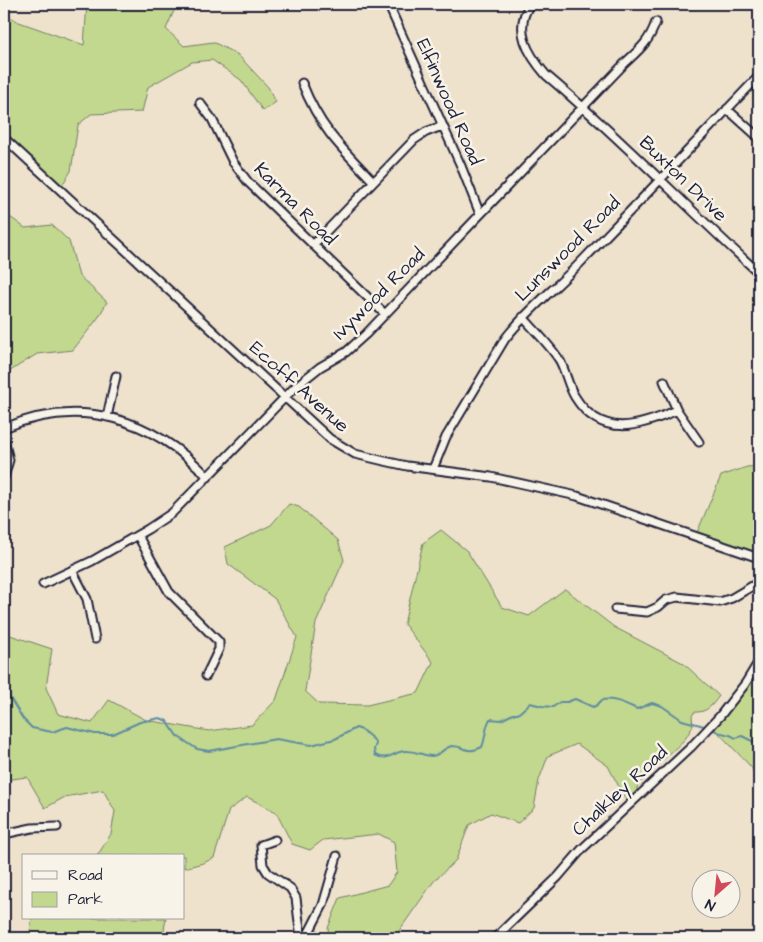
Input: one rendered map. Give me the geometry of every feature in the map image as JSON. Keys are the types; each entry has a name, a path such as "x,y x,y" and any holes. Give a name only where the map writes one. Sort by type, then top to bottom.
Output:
{"street":[{"name":"Elfinwood Road","path":"388,4 480,214"},
{"name":"Buxton Drive","path":"530,4 525,13 522,26 524,41 530,54 546,75 759,273"},
{"name":"Ivywood Road","path":"42,584 73,572 138,536 172,513 284,397 307,377 355,344 385,314 645,44 656,22"},
{"name":"Lunswood Road","path":"433,469 446,437 505,339 523,317 563,281 759,76"},
{"path":"302,83 315,112 327,131 374,181"},
{"name":"Karma Road","path":"200,103 212,119 231,157 248,182 385,314"},
{"path":"727,109 757,136"},
{"path":"313,245 414,140 426,132 442,126"},
{"name":"Ecoff Avenue","path":"4,138 330,439 346,450 380,460 491,477 577,496 759,558"},
{"path":"523,317 556,355 564,369 575,398 594,416 617,426 633,426 653,421 677,410"},
{"path":"107,417 116,376"},
{"path":"664,381 677,410 699,442"},
{"path":"4,428 33,418 62,413 92,414 107,417 134,426 162,439 186,456 208,477"},
{"path":"4,440 9,460 4,477"},
{"path":"138,536 169,592 220,644 206,676"},
{"path":"73,572 87,599 95,639"},
{"path":"615,609 647,612 658,607 666,600 677,597 720,602 732,598 759,582"},
{"name":"Chalkley Road","path":"495,938 558,876 582,849 691,747 745,684 759,661"},
{"path":"4,834 32,828 57,827"},
{"path":"275,840 261,845 263,865 268,873 290,888 296,898 301,938"},
{"path":"306,938 323,905 337,856"}],"green space":[{"path":"87,4 177,4 166,29 184,46 213,42 238,55 268,87 276,102 263,111 241,80 212,60 192,62 148,87 142,112 91,114 78,125 71,171 61,187 4,136 4,13 19,22 84,45"},
{"path":"4,214 25,228 52,225 69,241 79,276 107,302 98,318 73,350 37,354 4,375"},
{"path":"759,466 759,556 696,535 721,476 747,467"},
{"path":"289,504 299,507 338,540 344,560 316,623 305,691 319,704 367,705 418,693 433,662 404,624 423,543 441,530 467,551 502,607 529,616 565,589 614,627 683,663 719,696 708,708 694,712 692,716 693,726 685,739 638,784 636,793 627,802 608,766 577,744 548,756 539,780 534,808 518,823 491,813 469,825 456,860 434,881 394,938 329,938 328,928 340,898 388,885 397,872 394,842 379,834 323,840 310,850 292,844 276,812 247,797 229,810 214,858 203,863 185,868 185,854 98,854 111,834 115,811 103,790 65,797 45,808 27,777 4,780 4,633 52,649 46,688 58,714 92,723 109,700 146,720 209,731 252,725 276,700 297,637 275,599 228,564 225,547 271,525"},
{"path":"759,665 759,798 752,768 713,727"},
{"path":"32,920 166,920 164,930 171,938 29,938"}],"waterway":[{"path":"4,659 10,698 23,719 32,728 52,732 67,727 95,734 113,734 140,722 160,718 167,721 177,736 197,749 209,751 276,739 311,745 335,739 356,728 362,730 373,739 376,744 374,749 375,755 379,757 383,758 404,751 434,756 452,746 469,750 482,747 490,719 501,720 513,714 518,714 530,703 553,707 560,702 575,699 593,707 602,700 620,702 637,709 652,703 662,706 682,720 704,726"},
{"path":"713,730 736,738 742,736 754,742 759,740"}]}
